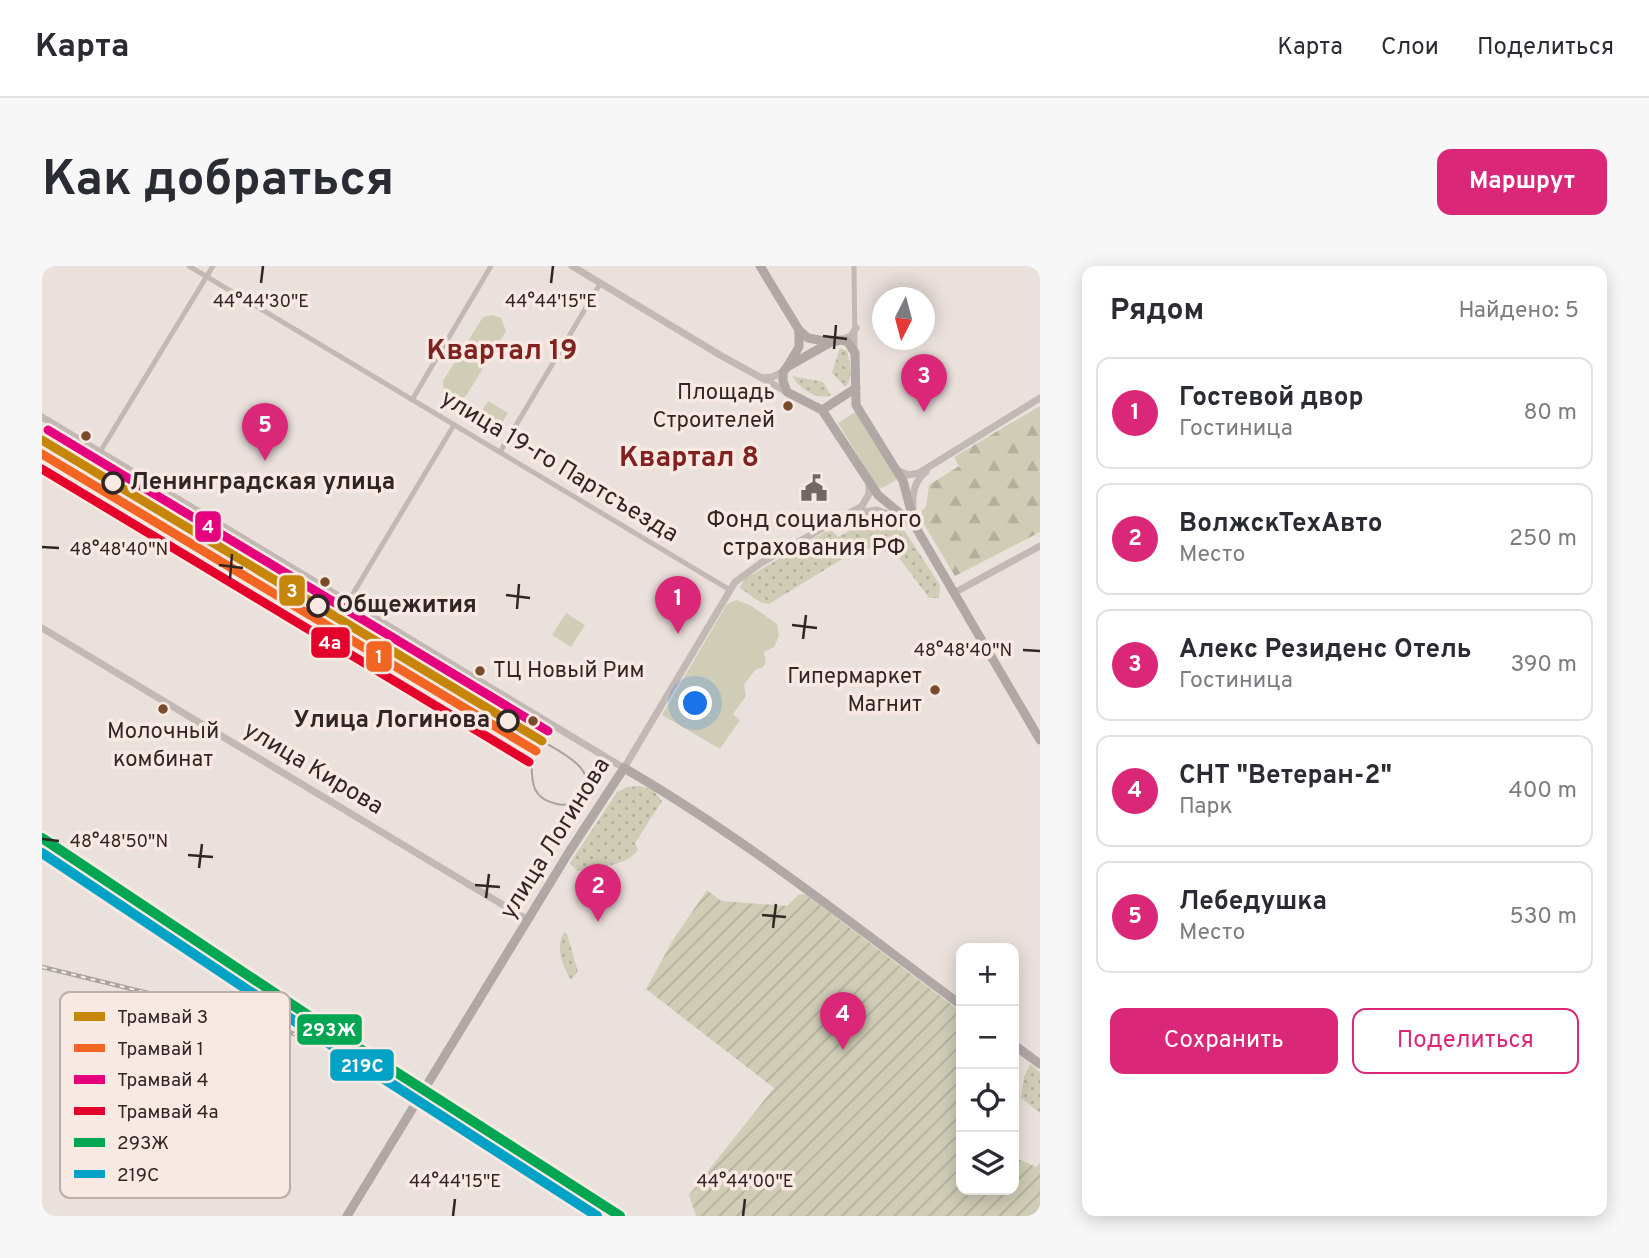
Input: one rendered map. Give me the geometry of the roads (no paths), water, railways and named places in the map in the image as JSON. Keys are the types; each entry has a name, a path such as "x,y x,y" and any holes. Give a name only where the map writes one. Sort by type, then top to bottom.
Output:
{"main road":[{"path":"760,266 799,330 808,338 848,342 855,353 856,405 903,481 915,526 1040,740"},
{"path":"799,330 799,347 783,381 788,392 822,410 869,484 915,526"},
{"path":"788,367 836,341"},
{"path":"822,410 856,388"},
{"path":"624,768 666,792 749,848 956,1001"},
{"name":"улица Логинова","path":"347,1216 575,842 624,768"},
{"path":"1019,1049 1040,1064"}],"street":[{"name":"улица 19-го Партсъезда","path":"189,266 730,590"},
{"path":"100,452 212,266"},
{"path":"412,400 491,266"},
{"path":"572,266 788,392"},
{"path":"854,266 855,353"},
{"path":"500,452 600,284"},
{"path":"836,341 851,337 856,328"},
{"path":"761,378 772,377 788,367"},
{"path":"895,468 903,475 919,473 1040,398"},
{"path":"42,417 624,768"},
{"path":"348,602 454,425"},
{"path":"915,526 912,503 914,489 920,476 943,458"},
{"path":"836,522 862,506 869,494 869,484"},
{"path":"836,522 857,512 873,510 891,514 915,526"},
{"name":"улица Логинова","path":"624,768 735,582 752,569 836,522"},
{"path":"954,593 1040,546"},
{"name":"улица Кирова","path":"42,628 528,920"}],"tram line":[{"name":"4","path":"48,430 548,731"},
{"name":"3","path":"42,440 542,741"},
{"name":"1","path":"42,454 536,751"},
{"name":"4а","path":"42,469 529,762"},
{"path":"507,723 520,733 530,746 533,781 539,795 560,805 573,802 585,789 583,772 569,757 542,741"}],"railway":[{"path":"42,967 144,992"},
{"path":"290,1033 301,1036"},
{"path":"433,1107 603,1216"}],"place":[{"name":"Площадь Строителей","path":"788,406"},
{"name":"Алекс Резиденс Отель","path":"924,412"},
{"name":"Лебедушка","path":"265,461"},
{"name":"Ленинградская улица","path":"113,483"},
{"name":"Фонд социального страхования РФ","path":"814,488"},
{"name":"Общежития","path":"318,606"},
{"name":"Гостевой двор","path":"678,634"},
{"name":"ТЦ Новый Рим","path":"480,671"},
{"name":"Гипермаркет Магнит","path":"935,690"},
{"name":"Молочный комбинат","path":"163,709"},
{"name":"Улица Логинова","path":"508,721"},
{"name":"ВолжскТехАвто","path":"598,922"},
{"name":"СНТ \"Ветеран-2\"","path":"843,1050"}],"district":[{"name":"Квартал 19","path":"502,352"},
{"name":"Квартал 8","path":"689,459"}]}
